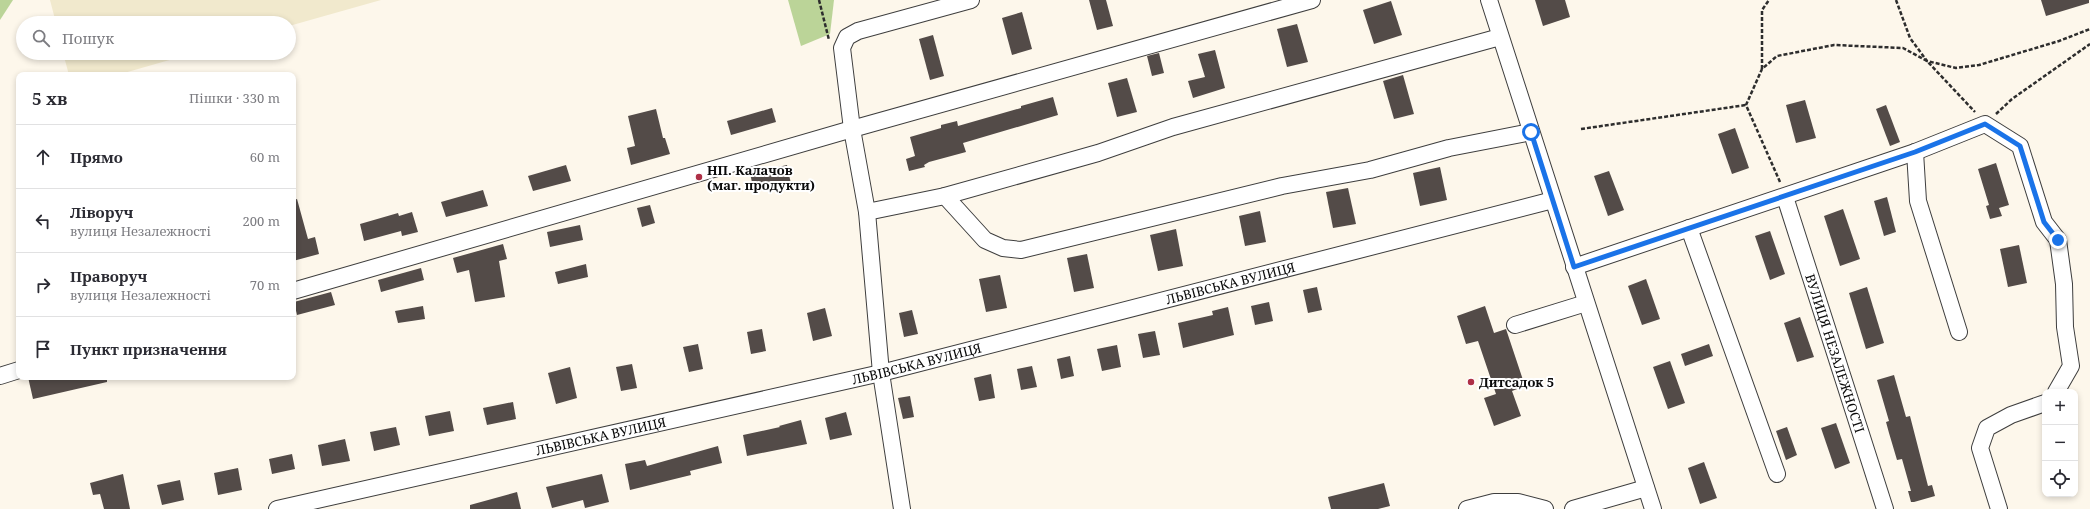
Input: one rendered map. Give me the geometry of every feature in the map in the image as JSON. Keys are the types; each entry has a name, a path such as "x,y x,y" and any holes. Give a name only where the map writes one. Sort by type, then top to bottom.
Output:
{"street":[{"path":"902,509 881,373 867,212 852,129 842,48 847,37 858,31 971,0"},
{"path":"296,290 852,129 1312,0"},
{"path":"1489,0 1653,509"},
{"path":"867,212 944,196 1098,153 1173,127 1500,37"},
{"path":"1574,267 1915,152 1985,124 2020,146 2044,222 2058,240 2064,284 2065,327 2071,366 2058,389"},
{"path":"944,196 986,240 1003,248 1021,250 1282,186 1370,170 1449,148 1531,132"},
{"path":"1915,152 1918,201 1959,332"},
{"name":"ВУЛИЦЯ НЕЗАЛЕЖНОСТІ","path":"1785,197 1885,509"},
{"name":"ЛЬВІВСЬКА ВУЛИЦЯ","path":"277,509 881,373 1553,200"},
{"path":"1689,228 1778,474"},
{"path":"1515,325 1586,303"},
{"path":"0,376 16,371"},
{"path":"1998,509 1980,448 1987,428 2010,415 2042,404"},
{"path":"1573,509 1646,488"},
{"path":"1467,509 1494,502 1518,502 1545,509"}],"path":[{"path":"1768,0 1762,10 1762,69 1746,105 1780,182 1785,197"},
{"path":"1896,0 1910,38 1927,61 1985,124 2012,99 2090,44"},
{"path":"1762,69 1777,56 1834,45 1903,48 1927,61 1956,68 1979,65 2059,41 2090,29"},
{"path":"1581,129 1746,105"}],"shaded area":[{"path":"50,0 381,0 296,24 296,16 54,16"},
{"path":"65,60 170,60 128,72 68,72"}],"green space":[{"path":"0,0 13,0 0,20"},
{"path":"788,0 834,0 830,34 801,46"}],"building":[{"path":"1089,0 1106,0 1113,26 1097,30"},
{"path":"1535,0 1565,0 1570,17 1543,26"},
{"path":"2041,0 2089,0 2089,3 2046,16"},
{"path":"1391,1 1402,35 1374,44 1363,10"},
{"path":"1022,12 1032,49 1012,55 1002,18"},
{"path":"1297,24 1308,62 1287,67 1277,29"},
{"path":"933,35 944,76 930,80 919,39"},
{"path":"1215,50 1225,88 1193,98 1188,81 1205,77 1198,54"},
{"path":"1159,53 1164,73 1152,76 1147,56"},
{"path":"1403,75 1414,114 1394,119 1383,81"},
{"path":"1127,78 1137,112 1117,117 1108,83"},
{"path":"1053,97 1058,115 963,143 966,152 929,162 924,165 925,167 909,171 906,159 915,156 910,137 941,128 941,125 957,121 958,126"},
{"path":"1805,100 1816,138 1796,143 1786,105"},
{"path":"1886,105 1900,142 1890,146 1876,109"},
{"path":"772,108 776,122 731,135 727,121"},
{"path":"656,109 663,138 665,138 670,154 631,165 627,148 635,146 628,116"},
{"path":"1735,128 1749,168 1732,174 1718,134"},
{"path":"1996,163 2009,205 1999,208 2002,216 1990,219 1986,206 1989,205 1978,169"},
{"path":"566,165 571,181 533,191 528,176"},
{"path":"787,165 791,184 754,192 750,173"},
{"path":"1440,167 1447,200 1420,206 1413,173"},
{"path":"1609,171 1624,210 1608,216 1594,176"},
{"path":"1348,188 1356,224 1333,228 1326,192"},
{"path":"483,190 488,206 446,217 441,202"},
{"path":"1887,197 1896,232 1884,236 1874,201"},
{"path":"296,199 308,239 315,237 319,254 296,260"},
{"path":"650,205 655,223 642,227 637,208"},
{"path":"1843,209 1860,259 1840,266 1824,216"},
{"path":"1260,211 1266,242 1245,246 1239,216"},
{"path":"412,212 418,232 402,236 401,231 364,241 360,224 398,213 399,216"},
{"path":"580,225 583,240 550,247 547,232"},
{"path":"1176,229 1183,266 1158,271 1150,235"},
{"path":"1770,231 1785,274 1770,280 1755,236"},
{"path":"503,244 507,259 499,261 505,297 475,302 469,270 457,273 453,258"},
{"path":"2019,245 2027,283 2008,287 2000,249"},
{"path":"1087,254 1094,288 1074,292 1067,258"},
{"path":"586,264 588,277 558,284 555,272"},
{"path":"421,268 424,280 381,292 378,280"},
{"path":"1000,275 1007,308 986,312 979,279"},
{"path":"1646,279 1660,319 1642,325 1628,286"},
{"path":"1317,287 1322,310 1308,313 1303,290"},
{"path":"1867,287 1884,343 1866,349 1849,293"},
{"path":"331,292 335,305 297,315 296,301"},
{"path":"1269,302 1273,321 1255,325 1251,306"},
{"path":"423,306 425,319 398,323 395,311"},
{"path":"1485,306 1494,333 1506,329 1525,386 1512,391 1521,416 1494,426 1484,398 1496,394 1478,341 1466,344 1457,316"},
{"path":"1228,307 1234,335 1183,348 1178,323 1213,315 1212,311"},
{"path":"825,308 832,336 813,341 807,313"},
{"path":"912,310 918,334 904,337 899,313"},
{"path":"1800,317 1814,357 1797,362 1784,323"},
{"path":"762,329 766,351 751,354 747,332"},
{"path":"1155,331 1160,355 1143,358 1138,334"},
{"path":"698,344 703,369 689,372 683,347"},
{"path":"1709,344 1713,356 1685,366 1681,354"},
{"path":"1117,345 1121,367 1102,371 1097,349"},
{"path":"1070,356 1074,376 1061,379 1057,359"},
{"path":"1670,361 1685,403 1668,409 1653,367"},
{"path":"632,364 637,388 621,391 616,367"},
{"path":"1032,366 1037,387 1021,390 1017,369"},
{"path":"570,367 577,398 556,404 548,373"},
{"path":"991,374 995,398 979,401 974,378"},
{"path":"1894,375 1906,417 1910,416 1928,486 1932,485 1935,496 1914,502 1911,502 1908,491 1911,491 1902,459 1897,460 1886,422 1889,421 1877,380"},
{"path":"29,380 107,380 107,382 33,399"},
{"path":"910,396 914,417 903,419 898,398"},
{"path":"513,402 516,419 487,425 483,408"},
{"path":"450,411 454,431 429,436 425,416"},
{"path":"846,412 852,435 830,440 825,418"},
{"path":"801,420 807,444 747,456 743,435 780,427 779,426"},
{"path":"1836,423 1850,463 1835,469 1821,428"},
{"path":"396,427 400,445 374,451 370,432"},
{"path":"1787,427 1797,455 1786,460 1776,431"},
{"path":"345,439 350,461 322,466 318,445"},
{"path":"718,446 722,463 690,471 691,475 630,490 625,464 645,460 647,466"},
{"path":"292,454 295,469 272,474 269,459"},
{"path":"1704,462 1717,498 1700,504 1688,468"},
{"path":"238,468 242,490 218,495 214,473"},
{"path":"123,474 130,509 104,509 100,494 93,495 90,483"},
{"path":"602,474 609,502 585,508 583,500 552,508 546,487"},
{"path":"180,480 184,500 162,505 157,485"},
{"path":"1384,483 1390,506 1378,509 1331,509 1328,497"},
{"path":"517,492 521,509 470,509 470,505"}],"place":[{"name":"НП. Калачов (маг. продукти)","path":"699,177"},
{"name":"Дитсадок 5","path":"1471,382"}],"route":[{"path":"1531,132 1574,267 1915,152 1985,124 2020,146 2044,222 2058,240"}]}
